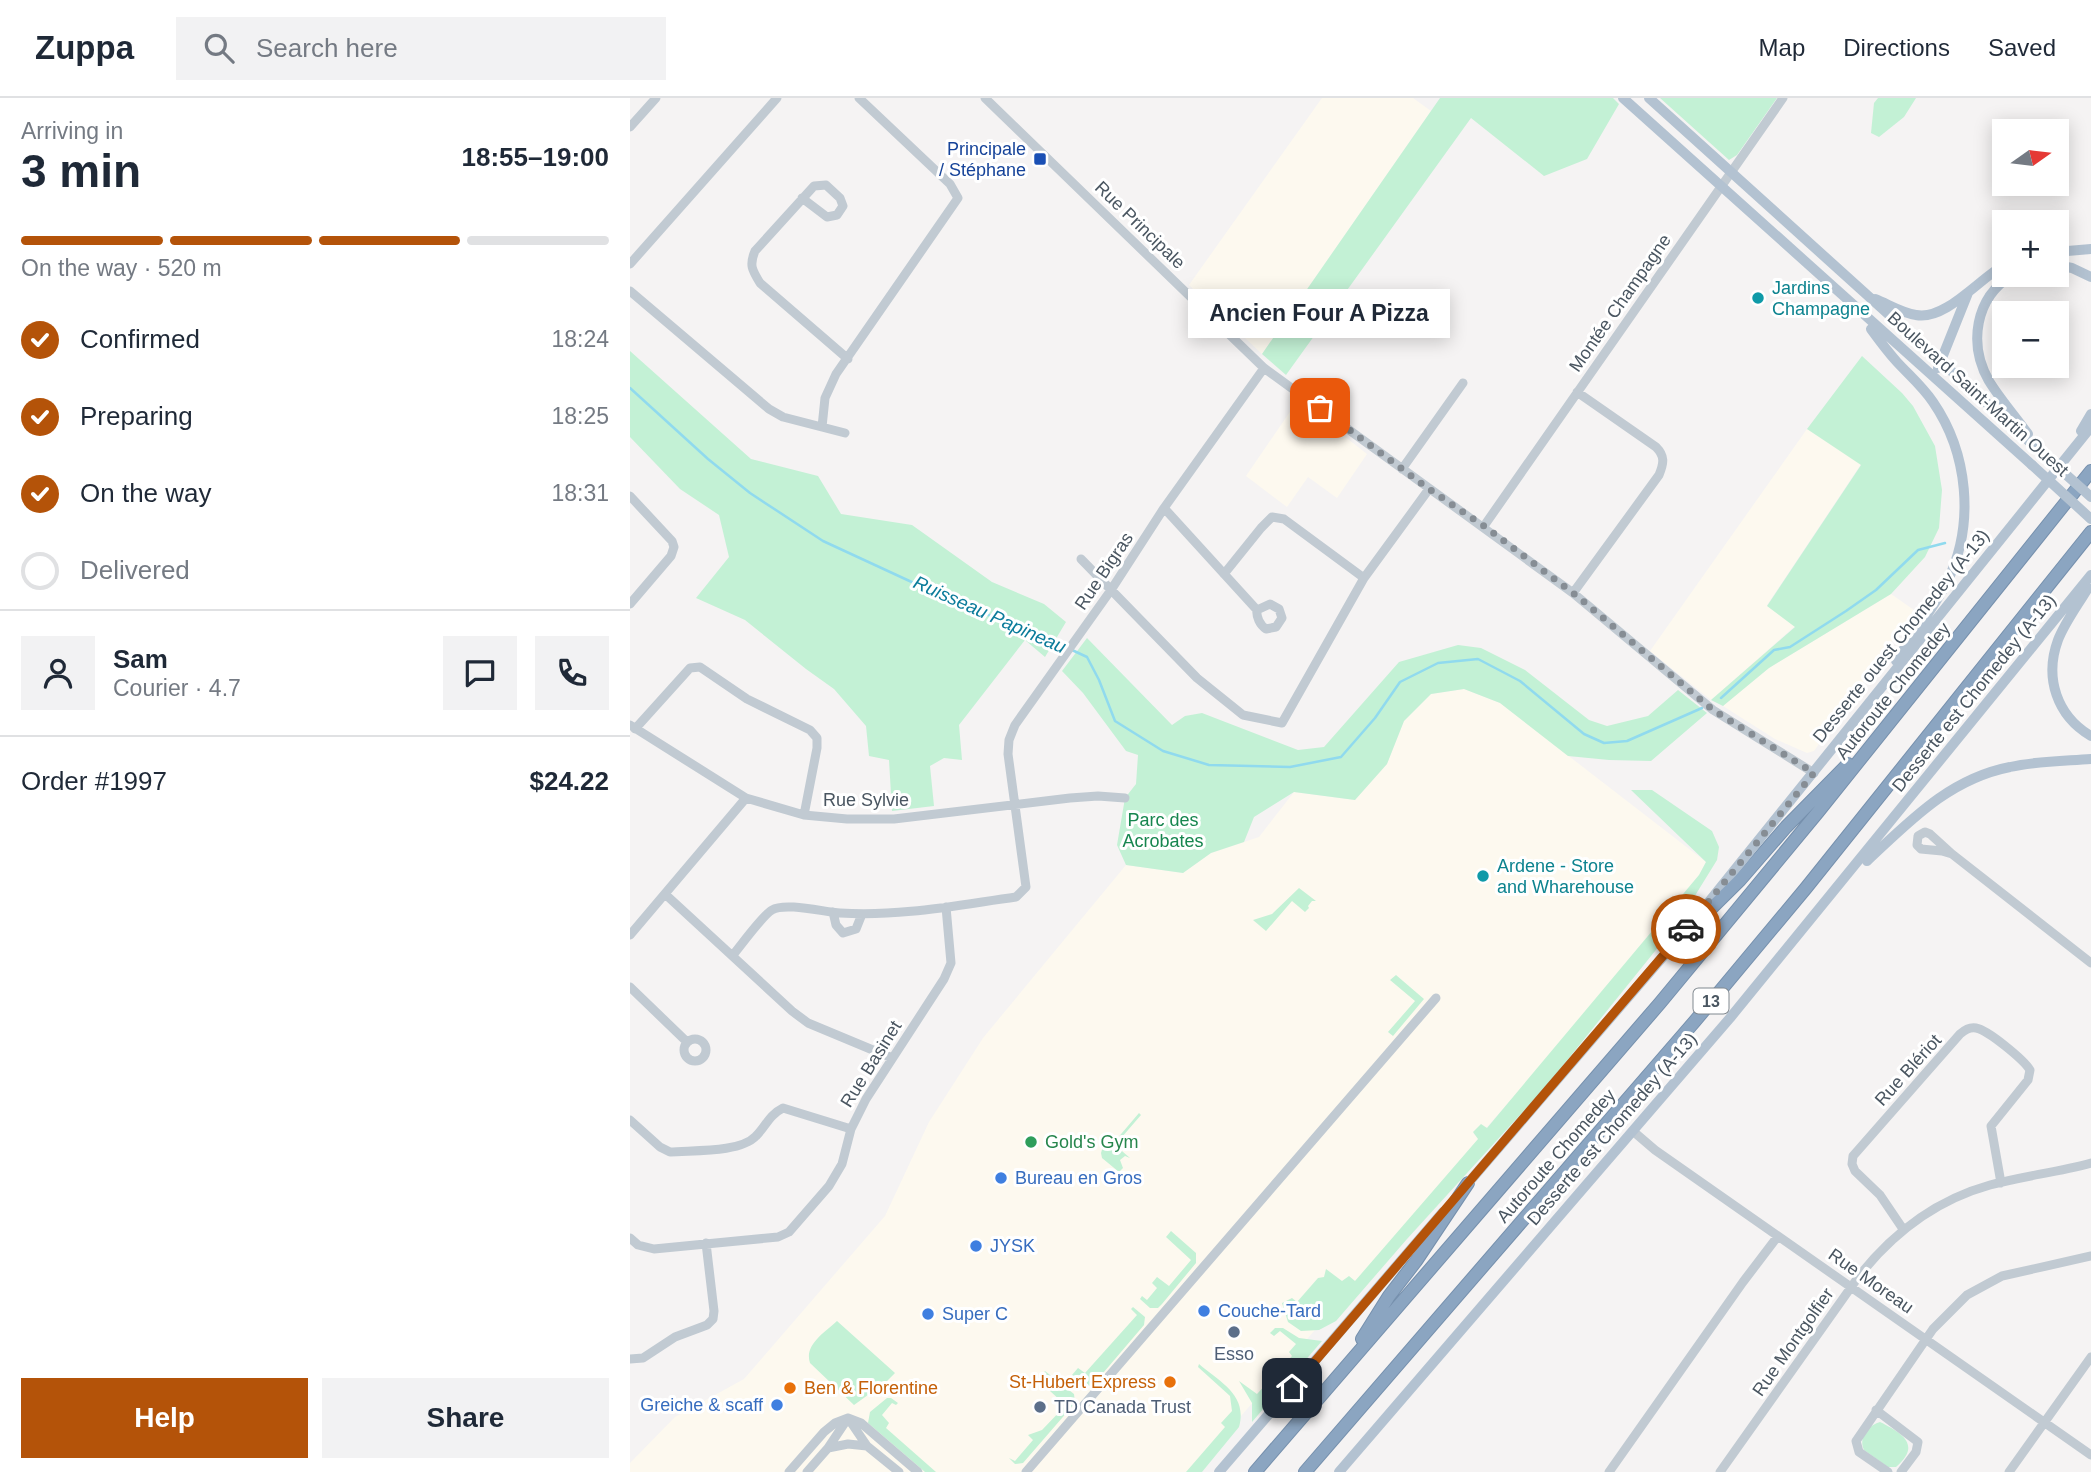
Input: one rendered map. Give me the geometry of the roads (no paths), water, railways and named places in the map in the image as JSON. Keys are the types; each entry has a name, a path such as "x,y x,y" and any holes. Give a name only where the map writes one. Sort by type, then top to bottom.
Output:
{"highway":[{"name":"Autoroute Chomedey","path":"1255,1472 1660,1003 1893,719 2091,471"},
{"name":"Autoroute Chomedey","path":"1306,1472 1712,1001 2091,532"},
{"path":"1669,950 1740,880 1786,827 1893,719"},
{"path":"1342,1371 1389,1296 1416,1262 1468,1183"}],"main road":[{"name":"Boulevard Saint-Martin Ouest","path":"1623,98 2091,519"},
{"name":"Boulevard Saint-Martin Ouest","path":"1649,98 2091,497"},
{"path":"2069,251 2091,249"},
{"path":"2069,268 2091,277"},
{"path":"1869,297 1913,315 1926,316 1939,313 1992,272"},
{"path":"1997,287 1984,304 1977,331 1979,355 1994,389 2042,453"},
{"path":"1934,377 1968,293"},
{"path":"1851,304 1939,410 1956,449 1965,499 1962,534 1949,578 1870,702"},
{"path":"2064,461 2091,414"},
{"name":"Desserte ouest Chomedey (A-13)","path":"1219,1472 1669,950 2091,427"},
{"name":"Desserte est Chomedey (A-13)","path":"1344,1470 1837,890 2091,575"},
{"path":"2091,583 2061,634 2054,652 2052,670 2055,693 2063,709 2074,723 2091,736"},
{"path":"1837,890 1921,810 1955,786 1976,776 2010,766 2091,759"}],"street":[{"path":"630,127 656,98"},
{"path":"630,264 777,98"},
{"path":"822,427 825,398 836,374 958,198 950,184 859,98"},
{"name":"Rue Principale","path":"985,98 1265,368 1573,593 1713,710 1814,773"},
{"name":"Montée Champagne","path":"1484,526 1783,98"},
{"path":"802,198 827,217 837,215 844,206 840,198 826,185 814,186 802,198 755,251 751,269 760,283 848,359"},
{"path":"630,291 769,409 783,417 845,433"},
{"name":"Rue Bigras","path":"946,907 1016,897 1026,887 1008,754 1014,725 1111,590 1164,508 1265,368"},
{"path":"1402,469 1463,383"},
{"path":"1573,593 1659,475 1664,463 1662,453 1656,447 1577,392"},
{"path":"1081,559 1197,678 1243,715 1282,723 1364,578 1429,489"},
{"path":"630,496 674,547 671,556 630,604"},
{"path":"1164,508 1257,610"},
{"path":"1224,574 1272,517 1284,519 1364,578"},
{"path":"633,727 690,668 700,667 747,699 810,730 817,738 804,815"},
{"name":"Rue Sylvie","path":"633,727 746,798 804,815 847,819 894,818 1097,796 1125,798"},
{"path":"630,935 746,798"},
{"path":"1952,855 2091,962"},
{"path":"665,894 808,1023 892,1058"},
{"path":"733,955 772,910 787,906 862,914 946,907"},
{"name":"Rue Basinet","path":"630,1238 638,1245 654,1249 778,1237 789,1232 829,1186 842,1164 851,1129 866,1099 944,979 951,963 946,907"},
{"path":"833,912 836,925 843,933 856,929 862,914"},
{"path":"630,987 687,1042"},
{"path":"1026,1472 1436,998"},
{"name":"Rue Blériot","path":"1903,1229 1880,1195 1855,1171 1853,1156 1960,1034 1970,1028 1978,1028 1987,1033 2031,1070 2028,1080 1991,1126 1990,1133 2001,1183"},
{"path":"630,1120 660,1147 670,1152 739,1146 755,1138 773,1113 783,1108 851,1129"},
{"name":"Rue Moreau","path":"1634,1132 1655,1150 2091,1455"},
{"name":"Rue Montgolfier","path":"1720,1472 1852,1286 1878,1253 1903,1229 1952,1200 2001,1183 2091,1163"},
{"path":"1609,1472 1743,1282 1779,1236"},
{"path":"630,1359 643,1358 675,1337 707,1325 713,1320 706,1243"},
{"path":"1888,1472 1859,1452 1855,1445 1858,1436 1943,1317 1961,1299 1985,1284 2024,1270 2091,1256"},
{"path":"2009,1472 2091,1357"},
{"path":"1876,1410 1918,1442 1916,1452 1901,1472"},
{"path":"848,1418 867,1446 899,1472"},
{"path":"807,1472 828,1448 848,1418"},
{"path":"789,1472 824,1432 835,1423 848,1418 861,1423 918,1472"},
{"path":"828,1448 848,1444 867,1446"}],"waterway":[{"name":"Ruisseau Papineau","path":"630,388 750,493 823,541 1066,648"},
{"name":"Ruisseau Papineau","path":"1721,698 1774,650 1790,647 1876,590 1918,550 1945,543"},
{"name":"Ruisseau Papineau","path":"1072,650 1087,657 1115,721 1163,751 1209,765 1290,767 1341,757 1375,718 1400,682 1438,663 1478,659 1520,681 1584,734 1604,743 1627,741 1702,708"}],"place":[{"name":"Principale / Stéphane","path":"1040,159"},
{"name":"Jardins Champagne","path":"1758,298"},
{"name":"Ancien Four A Pizza","path":"1320,408"},
{"name":"Ardene - Store and Wharehouse","path":"1483,876"},
{"name":"Gold's Gym","path":"1031,1142"},
{"name":"Bureau en Gros","path":"1001,1178"},
{"name":"JYSK","path":"976,1246"},
{"name":"Couche-Tard","path":"1204,1311"},
{"name":"Super C","path":"928,1314"},
{"name":"Esso","path":"1234,1332"},
{"name":"St-Hubert Express","path":"1170,1382"},
{"name":"Ben & Florentine","path":"790,1388"},
{"name":"Greiche & scaff","path":"777,1405"},
{"name":"TD Canada Trust","path":"1040,1407"}],"park label":[{"name":"Parc des Acrobates","path":"1163,830"}]}
